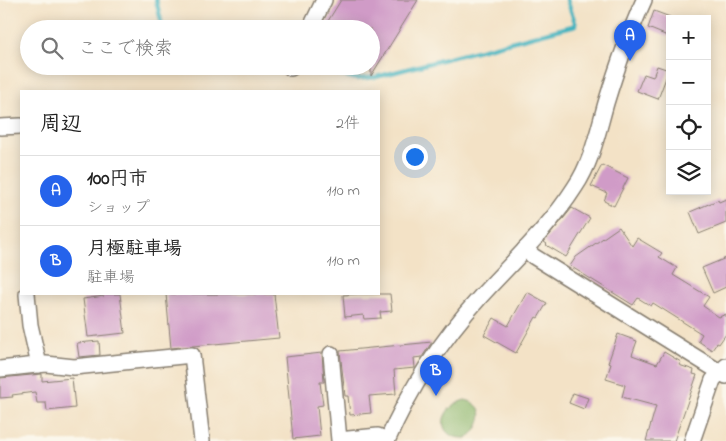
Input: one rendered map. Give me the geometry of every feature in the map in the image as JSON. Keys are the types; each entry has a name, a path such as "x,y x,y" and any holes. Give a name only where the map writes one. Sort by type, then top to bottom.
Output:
{"street":[{"path":"314,20 324,0"},
{"path":"331,354 339,440 378,436 387,441 411,393 445,340 482,295 525,249 568,197 583,174 594,146 626,41 644,0"},
{"path":"0,127 20,126"},
{"path":"525,249 533,256 724,371 713,380 692,441"},
{"path":"28,295 30,325 39,365"},
{"path":"0,369 39,365 74,367 192,355 202,441"}],"green space":[{"path":"465,400 478,407 481,417 476,428 467,438 456,437 449,434 443,422 449,409"}],"building":[{"path":"341,0 418,0 380,61 380,20 329,20"},
{"path":"654,11 666,16 666,35 648,28"},
{"path":"657,66 666,69 666,78 658,99 637,91 644,74 653,77"},
{"path":"602,165 628,178 614,206 604,201 607,193 591,186"},
{"path":"726,199 726,223 699,234 690,212 718,200 719,202"},
{"path":"572,208 590,218 566,257 544,242"},
{"path":"619,227 632,246 637,238 662,253 659,257 677,268 673,275 709,297 703,306 719,317 726,314 726,334 712,350 698,341 702,334 653,303 651,306 638,298 633,305 570,266 576,257"},
{"path":"726,258 726,287 713,293 702,268"},
{"path":"527,292 547,303 538,318 536,317 516,353 484,335 494,318 508,326"},
{"path":"390,294 392,311 380,312 381,318 364,319 363,315 345,317 343,295"},
{"path":"120,295 125,333 88,337 83,299"},
{"path":"166,295 274,295 279,338 171,348"},
{"path":"618,334 637,341 632,355 657,364 664,352 681,362 679,365 694,370 693,374 697,375 674,441 646,441 656,406 622,397 625,385 606,379 611,364 608,363"},
{"path":"99,341 100,355 79,357 77,343"},
{"path":"432,342 422,357 414,358 415,368 394,370 396,394 369,396 371,413 350,415 348,396 345,396 340,351"},
{"path":"322,353 324,382 320,382 323,405 317,406 320,436 293,439 285,357"},
{"path":"42,374 42,381 72,378 75,408 47,411 46,403 37,403 35,392 0,398 0,378"},
{"path":"573,393 588,398 584,409 569,403"}],"waterway":[{"path":"156,0 161,20"},
{"path":"341,75 357,79 376,77 576,25 567,0"}],"place":[{"name":"100円市","path":"630,61"},
{"name":"月極駐車場","path":"436,396"}]}
